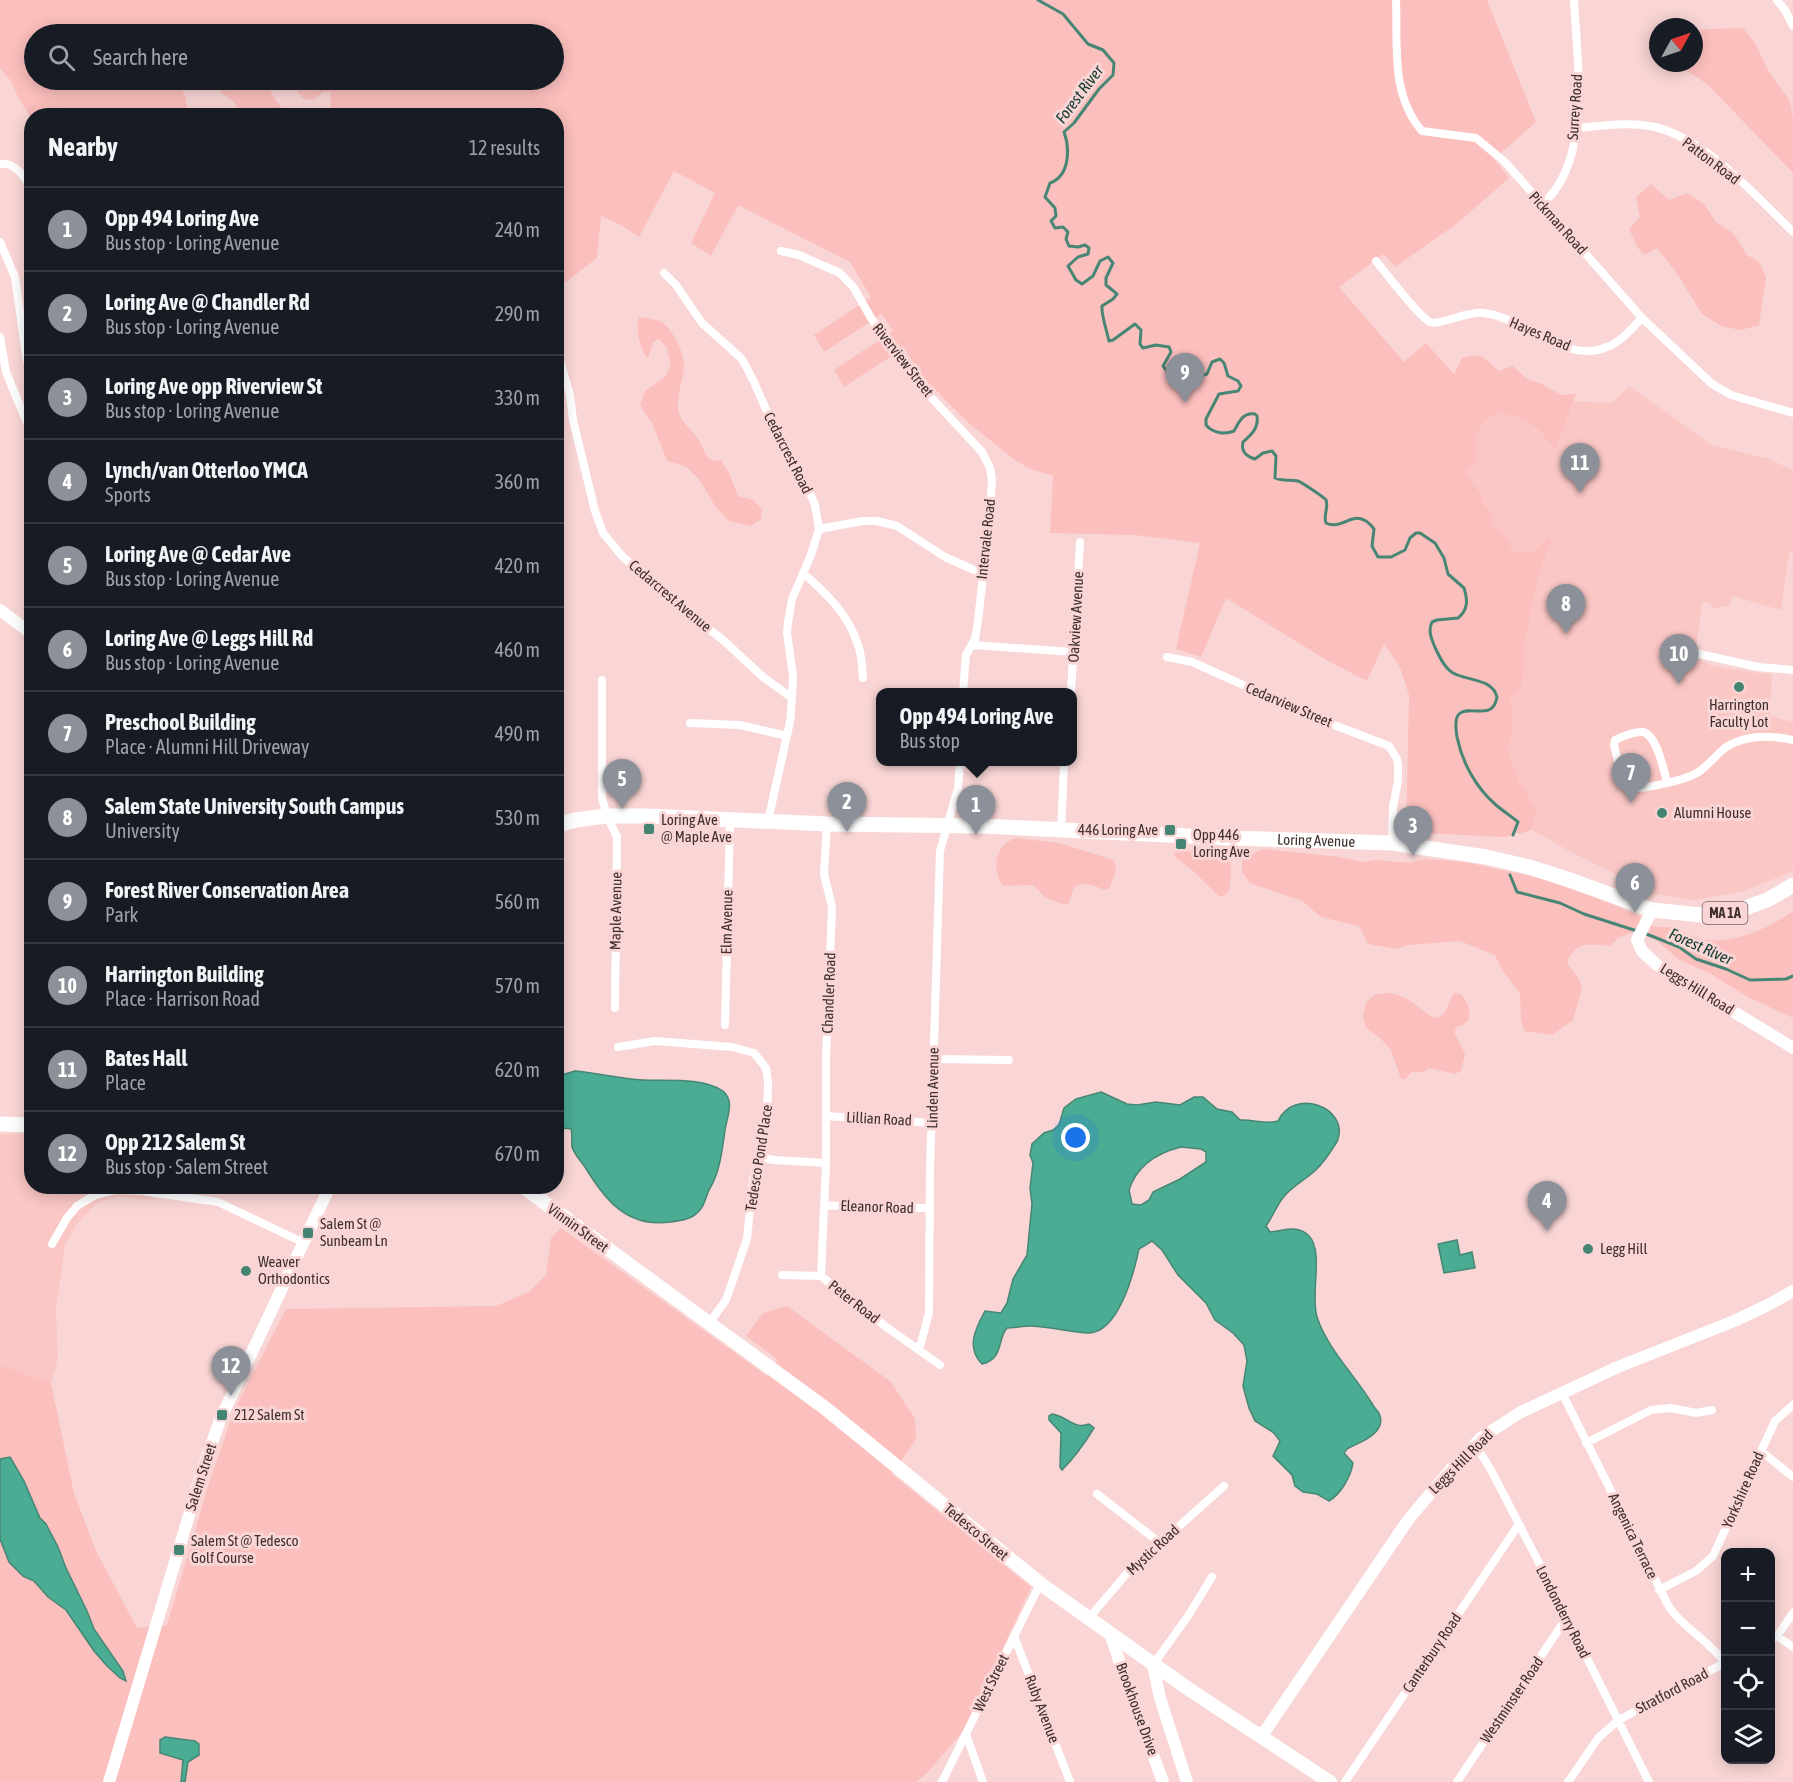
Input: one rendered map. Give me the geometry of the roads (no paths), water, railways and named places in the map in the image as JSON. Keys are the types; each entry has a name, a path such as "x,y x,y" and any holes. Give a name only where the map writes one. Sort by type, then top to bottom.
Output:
{"highway":[{"name":"Loring Avenue","path":"607,816 826,824 983,826 1392,843 1468,853 1529,867 1573,881 1648,916 1731,912 1769,899 1793,885"},
{"name":"MA 1A","path":"564,823 607,816"},
{"path":"0,1124 24,1125"}],"main road":[{"path":"0,610 24,628"},
{"name":"Leggs Hill Road","path":"1648,916 1637,940 1642,951 1657,965 1793,1048"},
{"name":"Salem Street","path":"109,1782 202,1472 220,1420 326,1194"},
{"name":"Vinnin Street","path":"533,1194 633,1269"},
{"name":"Tedesco Street","path":"633,1269 850,1428 1040,1584 1153,1665 1330,1782"},
{"name":"Leggs Hill Road","path":"1261,1737 1408,1520 1475,1444 1505,1421 1562,1393 1734,1321 1793,1291"},
{"name":"Brookhouse Drive","path":"1111,1636 1163,1782"},
{"name":"Brookhouse Drive","path":"1153,1665 1160,1698 1186,1782"}],"street":[{"name":"Pickman Road","path":"1396,0 1397,71 1405,106 1422,131 1476,138 1505,162 1642,318 1712,384 1731,394 1793,413"},
{"name":"Surrey Road","path":"1542,204 1554,194 1563,178 1570,159 1576,128 1580,83 1574,0"},
{"path":"1777,0 1793,26"},
{"name":"Patton Road","path":"1576,128 1633,124 1672,133 1690,142 1714,160 1793,232"},
{"path":"0,164 11,165 24,178"},
{"path":"0,242 15,277 24,340"},
{"name":"Riverview Street","path":"782,251 799,255 840,273 854,288 871,318 915,380 936,402"},
{"name":"Hayes Road","path":"1376,261 1428,322 1435,324 1461,315 1484,312 1508,320 1573,349 1588,352 1608,347 1642,318"},
{"name":"Cedarcrest Road","path":"664,273 676,285 702,323 742,359 784,450 810,493 819,529"},
{"path":"0,337 6,372 24,416"},
{"name":"Cedarcrest Avenue","path":"564,373 595,512 608,540 622,556 673,601 722,639 762,676 792,698"},
{"name":"Intervale Road","path":"936,402 982,452 990,468 991,495 978,621 972,645 966,655 963,688"},
{"path":"768,821 787,736 792,698 793,676 787,633 792,599 804,573 819,529 863,521 877,521 897,526 945,556 983,574"},
{"name":"Oakview Avenue","path":"1071,688 1080,542"},
{"path":"804,573 822,589 848,620 859,646 863,678"},
{"path":"972,645 1074,652"},
{"path":"1681,650 1758,667 1793,670"},
{"name":"Cedarview Street","path":"1167,657 1192,662 1321,720 1389,746 1398,766 1392,843"},
{"name":"Maple Avenue","path":"602,680 602,798 617,837 615,1008"},
{"path":"690,723 740,726 787,736"},
{"path":"1667,782 1650,736 1643,732 1616,740 1614,745 1623,782 1628,788 1636,789 1667,782 1696,774 1727,747 1756,735 1793,740"},
{"path":"947,827 958,788 960,766"},
{"path":"1061,831 1064,766"},
{"name":"Elm Avenue","path":"725,1025 730,820"},
{"name":"Chandler Road","path":"821,1276 832,907 825,874 826,824"},
{"name":"Linden Avenue","path":"919,1350 929,1313 933,1059 940,851 947,827"},
{"name":"Tedesco Pond Place","path":"618,1047 655,1041 732,1047 754,1053 766,1068 767,1122 753,1179 747,1239 726,1300 709,1323"},
{"path":"933,1059 1009,1060"},
{"name":"Lillian Road","path":"826,1116 932,1123"},
{"path":"759,1157 826,1163"},
{"path":"52,1244 77,1206 99,1194"},
{"path":"149,1194 218,1202 304,1243"},
{"name":"Eleanor Road","path":"824,1205 930,1208"},
{"name":"Peter Road","path":"782,1275 821,1276 940,1365"},
{"name":"Angenica Terrace","path":"1562,1393 1659,1590 1674,1615 1712,1647 1721,1658"},
{"name":"Yorkshire Road","path":"1659,1590 1696,1571 1713,1556 1775,1421 1793,1405"},
{"path":"1586,1443 1651,1410 1671,1408 1696,1413 1712,1410"},
{"name":"Londonderry Road","path":"1475,1444 1491,1470 1567,1617 1649,1782"},
{"path":"1761,1451 1793,1477"},
{"name":"Mystic Road","path":"1088,1619 1129,1571 1224,1486"},
{"path":"1096,1494 1160,1543"},
{"name":"Canterbury Road","path":"1345,1782 1518,1524"},
{"path":"1153,1665 1212,1577"},
{"name":"West Street","path":"942,1782 1040,1584"},
{"path":"1775,1637 1793,1613"},
{"name":"Westminster Road","path":"1457,1782 1567,1617"},
{"name":"Ruby Avenue","path":"1014,1636 1070,1782"},
{"path":"1775,1638 1793,1647"},
{"name":"Stratford Road","path":"1568,1782 1599,1737 1619,1720 1721,1665"},
{"path":"966,1734 983,1782"}],"waterway":[{"name":"Forest River","path":"1038,0 1063,14 1088,44 1103,50 1114,63 1113,75 1064,132 1067,146 1065,168 1057,179 1050,183 1045,197 1055,208 1056,216 1051,221 1055,228 1063,227 1068,232 1066,239 1069,246 1085,245 1089,248 1088,254 1078,257 1068,266 1076,280 1082,284 1093,276 1100,261 1108,257 1113,263 1106,278 1106,285 1117,294 1102,306 1109,341 1135,324 1141,330 1140,344 1143,348 1156,345 1169,347 1171,352 1163,366 1166,370 1175,368 1183,358 1187,358 1193,361 1204,375 1207,374 1212,362 1220,359 1224,363 1228,376 1238,381 1241,386 1238,391 1219,394 1206,419 1206,425 1209,428 1226,433 1234,431 1244,416 1255,414 1257,416 1256,428 1243,442 1244,453 1255,459 1263,453 1272,451 1276,456 1275,478 1298,481 1326,500 1326,523 1338,524 1355,518 1367,522 1374,529 1372,546 1378,557 1391,557 1405,550 1410,538 1416,533 1420,533 1435,543 1444,558 1448,574 1464,588 1466,601 1464,612 1458,618 1432,622 1430,631 1434,645 1450,671 1459,676 1485,683 1490,686 1497,697 1491,709 1464,711 1459,714 1456,719 1459,746 1466,765 1482,791 1518,822 1513,835"},
{"name":"Forest River","path":"1510,875 1517,892 1560,903 1584,914 1637,931"},
{"name":"Forest River","path":"1644,933 1679,947 1696,959 1750,980 1786,979 1793,976"}],"place":[{"name":"Forest River Conservation Area","path":"1185,403"},
{"name":"Bates Hall","path":"1580,493"},
{"name":"Salem State University South Campus","path":"1566,634"},
{"name":"Harrington Building","path":"1679,684"},
{"name":"Harrington Faculty Lot","path":"1739,687"},
{"name":"Preschool Building","path":"1631,803"},
{"name":"Loring Ave @ Cedar Ave","path":"622,809"},
{"name":"Alumni House","path":"1662,813"},
{"name":"Loring Ave @ Maple Ave","path":"649,829"},
{"name":"446 Loring Ave","path":"1170,830"},
{"name":"Loring Ave @ Chandler Rd","path":"847,832"},
{"name":"Opp 494 Loring Ave","path":"976,835"},
{"name":"Opp 446 Loring Ave","path":"1181,844"},
{"name":"Loring Ave opp Riverview St","path":"1413,856"},
{"name":"Loring Ave @ Leggs Hill Rd","path":"1635,913"},
{"name":"Lynch/van Otterloo YMCA","path":"1547,1231"},
{"name":"Salem St @ Sunbeam Ln","path":"308,1233"},
{"name":"Legg Hill","path":"1588,1249"},
{"name":"Weaver Orthodontics","path":"246,1271"},
{"name":"Opp 212 Salem St","path":"231,1396"},
{"name":"212 Salem St","path":"222,1415"},
{"name":"Salem St @ Tedesco Golf Course","path":"179,1550"}]}
